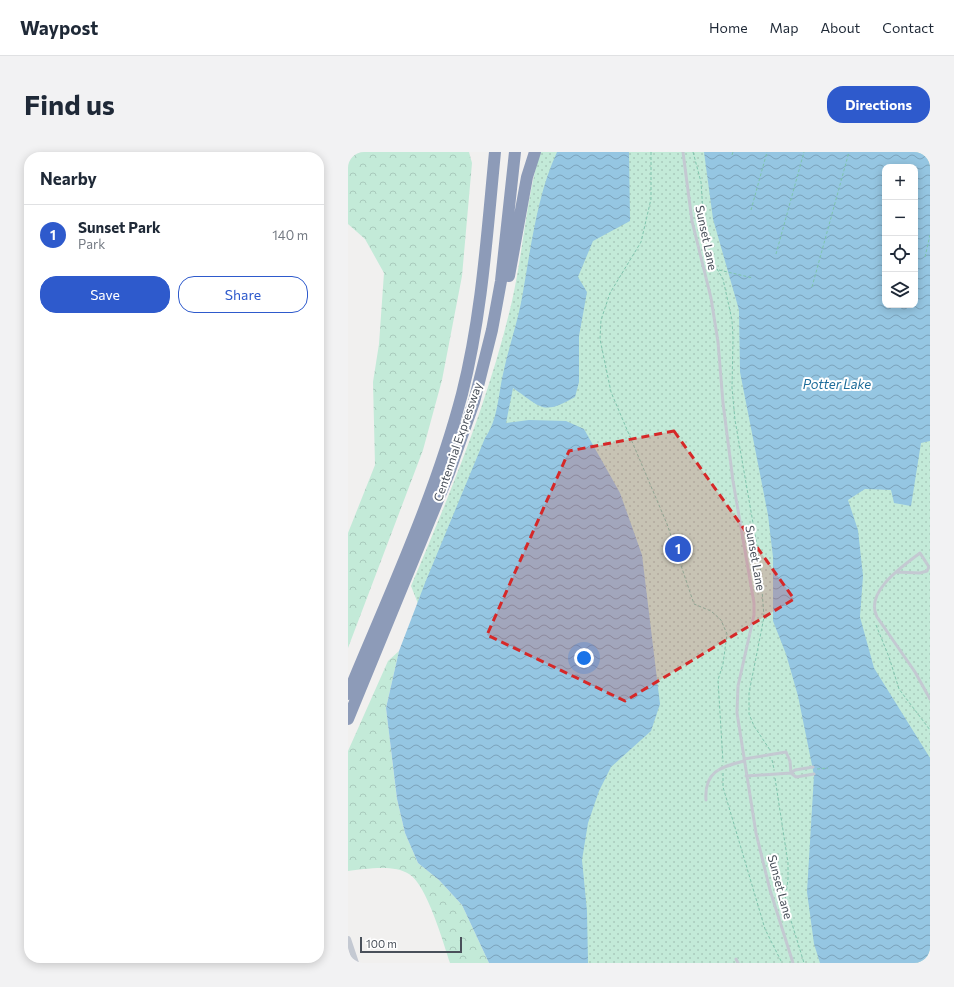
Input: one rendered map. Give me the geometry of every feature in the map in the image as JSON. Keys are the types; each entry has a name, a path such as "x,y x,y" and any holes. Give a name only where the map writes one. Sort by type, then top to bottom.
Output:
{"highway":[{"path":"488,152 488,224"},
{"name":"Centennial Expressway","path":"348,694 430,495 452,430 473,346 483,278 495,152"},
{"name":"Centennial Expressway","path":"348,719 449,473 474,402 487,354 501,280 515,152"},
{"path":"487,354 504,300 527,177 535,152"}],"street":[{"path":"348,939 356,963"}],"lane":[{"name":"Sunset Lane","path":"684,152 692,221 711,298 718,342 723,403 733,481 754,604 754,615 737,700 746,776 756,833 772,897 793,963"},
{"path":"896,572 920,573 927,571 929,567 920,553 896,572 878,595 874,612 915,672 930,699"},
{"path":"706,800 708,781 713,774 723,766 744,760 786,752 790,761 791,774 796,778 814,774"},
{"path":"746,776 791,774 795,770 813,767"},
{"path":"736,959 738,963"}],"path":[{"path":"651,152 651,198 641,242 610,294 602,320 600,339 611,392 667,524 694,604 711,611 721,620 727,634 723,664 718,680 724,786 765,929 782,963"},
{"path":"732,156 733,152"},
{"path":"751,210 767,152"},
{"path":"776,254 804,152"},
{"path":"812,288 849,152"},
{"path":"925,257 930,235"},
{"path":"718,270 753,278"},
{"path":"874,612 874,620 890,657 899,689 930,730"},
{"path":"821,769 828,768"}],"highlighted area":[{"path":"674,431 794,599 625,701 487,635 569,451"}],"green space":[{"path":"348,152 469,152 472,163 462,276 442,380 423,450 348,648 348,533 375,465 373,382 379,344 384,273 365,239 348,224"},
{"path":"540,152 930,152 930,963 492,963 507,828 411,586 468,446 492,374 512,301 528,208"},
{"path":"399,651 386,708 397,799 405,833 418,863 439,880 462,905 489,963 450,963 428,901 416,880 409,874 396,869 388,868 371,868 348,871 348,751 388,661"}],"water":[{"path":"557,152 629,152 630,221 593,241 578,277 587,292 579,336 579,382 575,397 564,403 548,408 536,404 513,388 506,423 529,420 566,421 584,429 620,493 642,555 660,704 651,731 611,767 599,791 588,823 582,860 587,911 588,963 489,963 462,905 439,880 418,863 405,833 397,799 386,708 399,651 425,583 485,438 493,424 501,382 521,303 539,207 550,169"},
{"name":"Potter Lake","path":"704,152 930,152 930,441 921,443 911,506 894,503 891,490 865,489 848,500 858,530 863,576 860,617 874,668 930,758 930,963 820,963 814,944 807,892 814,775 798,696 786,654 773,621 773,557 768,515 740,372 739,310 713,219"}],"place":[{"name":"Sunset Park","path":"678,549"}]}
